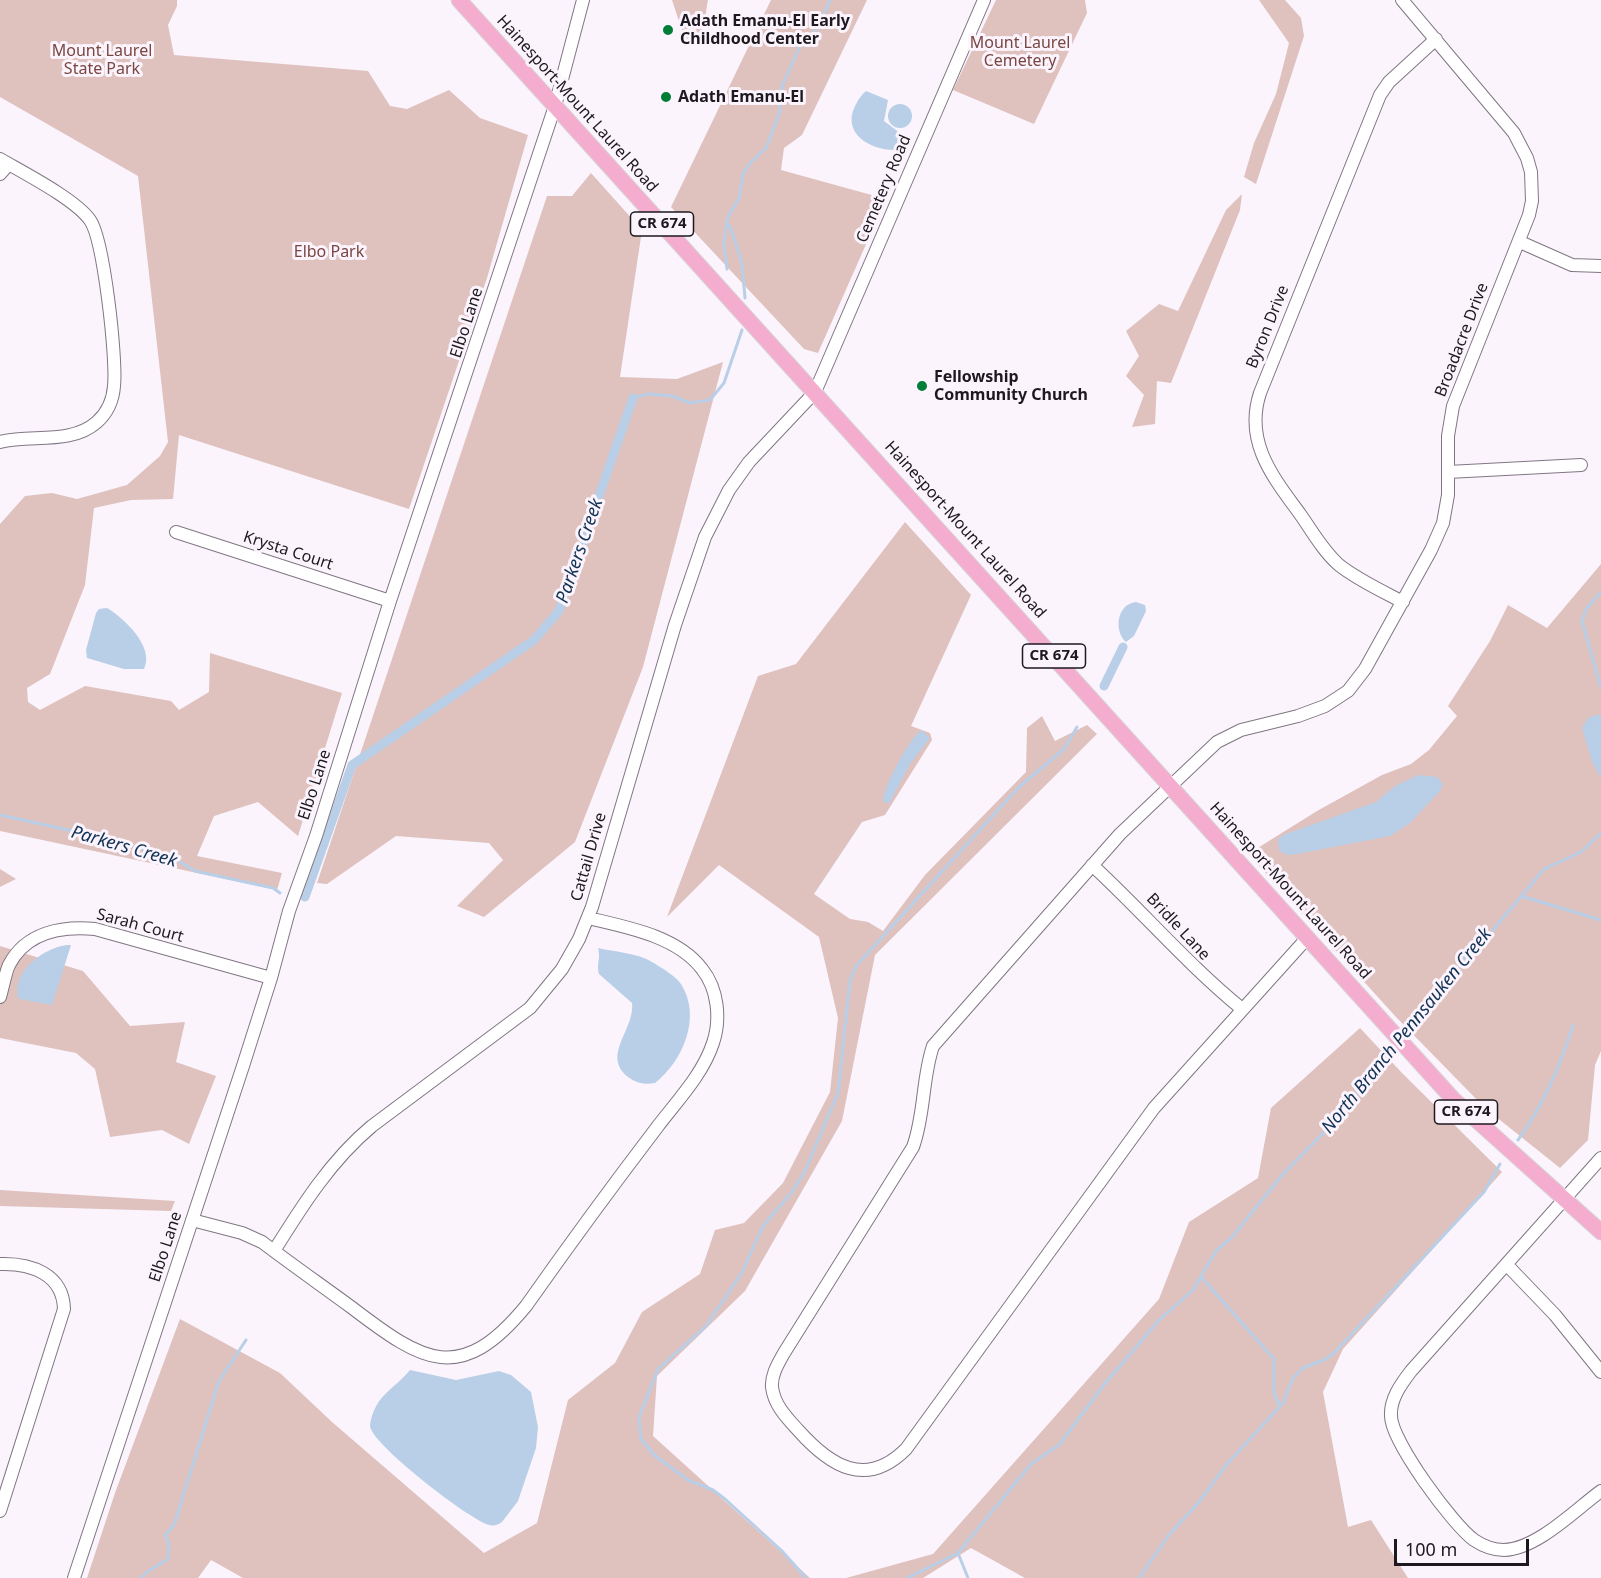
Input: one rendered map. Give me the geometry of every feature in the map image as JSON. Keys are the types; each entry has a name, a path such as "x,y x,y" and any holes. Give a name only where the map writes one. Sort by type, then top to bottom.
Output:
{"main road":[{"name":"Hainesport-Mount Laurel Road","path":"459,0 1171,785 1404,1046 1480,1126 1601,1232"}],"street":[{"name":"Elbo Lane","path":"74,1578 271,978 289,911 316,836 390,601 555,106 583,0"},
{"name":"Cemetery Road","path":"815,392 984,0"},
{"name":"Broadacre Drive","path":"1308,937 1154,1108 901,1453 886,1465 876,1469 853,1470 830,1460 810,1443 778,1405 772,1385 774,1375 784,1353 913,1147 919,1131 933,1046 1092,865 1217,742 1255,726 1312,712 1348,691 1365,669 1403,602 1443,523 1448,495 1448,436 1453,406 1468,364 1520,242 1532,201 1533,186 1527,158 1505,121 1402,0"},
{"name":"Byron Drive","path":"1403,602 1349,571 1323,547 1267,467 1257,442 1254,417 1260,393 1380,95 1389,82 1436,39"},
{"path":"0,442 21,438 63,437 82,432 98,421 104,413 114,386 103,255 94,226 76,205 3,166"},
{"path":"1520,242 1562,262 1583,266 1601,266"},
{"name":"Cattail Drive","path":"274,1251 328,1170 348,1147 380,1119 517,1019 541,996 562,969 588,918 677,616 705,537 729,490 749,462 815,392"},
{"path":"1448,472 1581,465"},
{"name":"Krysta Court","path":"176,532 390,601"},
{"name":"Bridle Lane","path":"1092,865 1144,913 1195,970 1242,1009"},
{"path":"192,1220 243,1233 274,1251 391,1337 415,1351 441,1357 466,1354 489,1344 508,1327 694,1077 714,1041 717,1015 713,990 709,979 694,960 664,941 588,918"},
{"name":"Sarah Court","path":"0,997 9,965 21,950 37,936 75,927 95,929 271,978"},
{"path":"1601,1158 1403,1382 1392,1405 1391,1416 1395,1433 1419,1473 1458,1524 1474,1540 1493,1549 1503,1550 1525,1545 1601,1491"},
{"path":"0,1264 28,1266 47,1274 60,1290 64,1309 0,1511"},
{"path":"1507,1265 1563,1324 1601,1372"}],"green space":[{"path":"0,0 177,0 177,6 168,25 174,55 368,71 390,106 407,109 449,90 480,118 528,135 487,278 409,509 179,435 173,499 131,500 94,508 85,585 50,674 27,688 28,702 40,710 85,686 171,701 179,710 209,692 210,653 342,693 298,836 258,802 214,816 197,856 282,873 277,890 0,831 0,524 25,496 52,493 77,499 127,485 160,456 168,442 138,176 0,97"},
{"path":"672,0 708,0 701,31 693,40 686,43"},
{"path":"771,0 867,0 802,135 784,148 781,170 886,199 818,353 804,349 671,207"},
{"name":"Mount Laurel Cemetery","path":"996,0 1085,0 1087,13 1034,124 953,90"},
{"path":"1259,0 1285,0 1301,18 1304,36 1256,184 1244,177 1254,143 1276,94 1289,43"},
{"path":"591,173 642,230 620,377 677,379 723,362 643,667 575,842 484,917 457,906 503,860 489,843 396,836 327,884 317,883 547,196 572,196"},
{"path":"1242,194 1240,210 1171,383 1157,381 1155,424 1132,427 1144,395 1126,376 1139,356 1126,331 1159,304 1178,311 1226,210"},
{"path":"905,522 971,595 911,726 930,733 932,740 885,815 862,822 814,894 850,919 868,922 883,931 925,875 1026,772 1027,728 1042,716 1055,741 1087,725 1097,734 875,955 842,1121 745,1291 657,1376 653,1436 810,1578 243,1578 211,1560 198,1578 87,1578 115,1493 180,1319 280,1373 332,1422 484,1553 537,1523 568,1400 615,1363 642,1312 700,1274 715,1230 744,1223 783,1183 830,1092 838,1018 819,937 719,865 667,917 758,676 796,664"},
{"path":"1601,564 1601,1051 1595,1065 1588,1140 1560,1168 1485,1108 1396,1017 1248,854 1317,811 1382,775 1411,764 1429,750 1457,716 1448,706 1490,641 1508,605 1547,628"},
{"path":"0,869 16,879 0,887"},
{"path":"0,946 83,971 130,1026 185,1022 176,1062 216,1076 189,1144 162,1130 110,1137 95,1069 76,1053 0,1038"},
{"path":"1360,1028 1502,1172 1343,1349 1323,1392 1348,1527 1371,1520 1408,1578 1025,1578 971,1548 923,1578 846,1578 933,1554 1159,1299 1189,1222 1258,1178 1271,1108"},
{"path":"0,1190 175,1201 171,1211 0,1206"}],"water":[{"path":"866,91 888,100 884,121 900,133 902,138 896,150 887,150 869,144 855,132 852,116 857,102"},
{"path":"900,104 909,107 912,116 909,125 900,128 891,125 888,116 891,107"},
{"path":"1136,602 1145,605 1146,611 1134,636 1126,642 1120,632 1119,619 1124,608"},
{"path":"107,608 129,626 142,643 146,660 144,669 124,669 87,658 86,650 96,613 99,609"},
{"path":"1601,714 1601,778 1592,762 1582,728 1589,717"},
{"path":"921,730 930,738 910,764 889,804 883,801 887,785 904,752"},
{"path":"1418,775 1437,777 1443,784 1440,791 1410,823 1390,836 1297,854 1288,855 1279,851 1278,839 1283,835 1376,802 1395,786"},
{"path":"71,945 52,1005 19,999 17,989 25,970 52,949"},
{"path":"598,948 633,955 652,962 679,981 687,997 690,1010 686,1038 674,1063 655,1083 637,1082 621,1069 618,1051 632,1013 632,1003 599,974"},
{"path":"410,1370 456,1380 499,1371 511,1375 531,1392 538,1427 536,1448 518,1501 502,1522 489,1525 462,1510 402,1463 374,1434 370,1425 376,1406"}],"waterway":[{"name":"Parkers Creek","path":"727,269 724,244 727,219 739,198 743,174 750,163 766,148 780,111 779,98 783,84 799,48 818,28 830,0"},
{"name":"Parkers Creek","path":"727,224 731,228 742,264 745,298"},
{"name":"Parkers Creek","path":"633,398 648,394 672,396 690,403 710,400 724,383 742,330"},
{"name":"Parkers Creek","path":"305,897 352,765 534,640 559,611 633,398"},
{"path":"1601,592 1586,609 1582,621 1601,688"},
{"path":"1104,686 1123,647"},
{"path":"806,1578 782,1551 725,1499 713,1490 688,1480 654,1455 641,1439 639,1417 658,1369 706,1326 741,1274 763,1226 792,1192 804,1173 838,1093 850,980 856,966 1018,788 1064,749 1077,727"},
{"name":"Parkers Creek","path":"0,815 109,839 175,859 195,871 273,888 280,893"},
{"name":"North Branch Pennsauken Creek","path":"1401,1035 1445,988 1464,958 1492,931 1544,869 1581,852 1601,833"},
{"path":"1521,896 1601,920"},
{"path":"1518,1140 1536,1113 1550,1085 1573,1025"},
{"name":"North Branch Pennsauken Creek","path":"907,1578 958,1553 1031,1464 1059,1445 1103,1386 1159,1320 1193,1290 1216,1251 1232,1237 1283,1174 1344,1112 1394,1042"},
{"path":"1139,1578 1168,1536 1199,1502 1227,1464 1283,1403 1293,1378 1303,1368 1326,1359 1335,1352 1484,1192 1500,1164"},
{"path":"1201,1277 1274,1359 1274,1394 1280,1406"},
{"path":"141,1578 168,1559 169,1545 165,1535 174,1525 219,1381 246,1340"},
{"path":"958,1553 968,1578"}],"place":[{"name":"Adath Emanu-El Early Childhood Center","path":"668,30"},
{"name":"Adath Emanu-El","path":"666,97"},
{"name":"Fellowship Community Church","path":"922,386"}],"park label":[{"name":"Mount Laurel State Park","path":"102,60"},
{"name":"Elbo Park","path":"329,252"}]}
